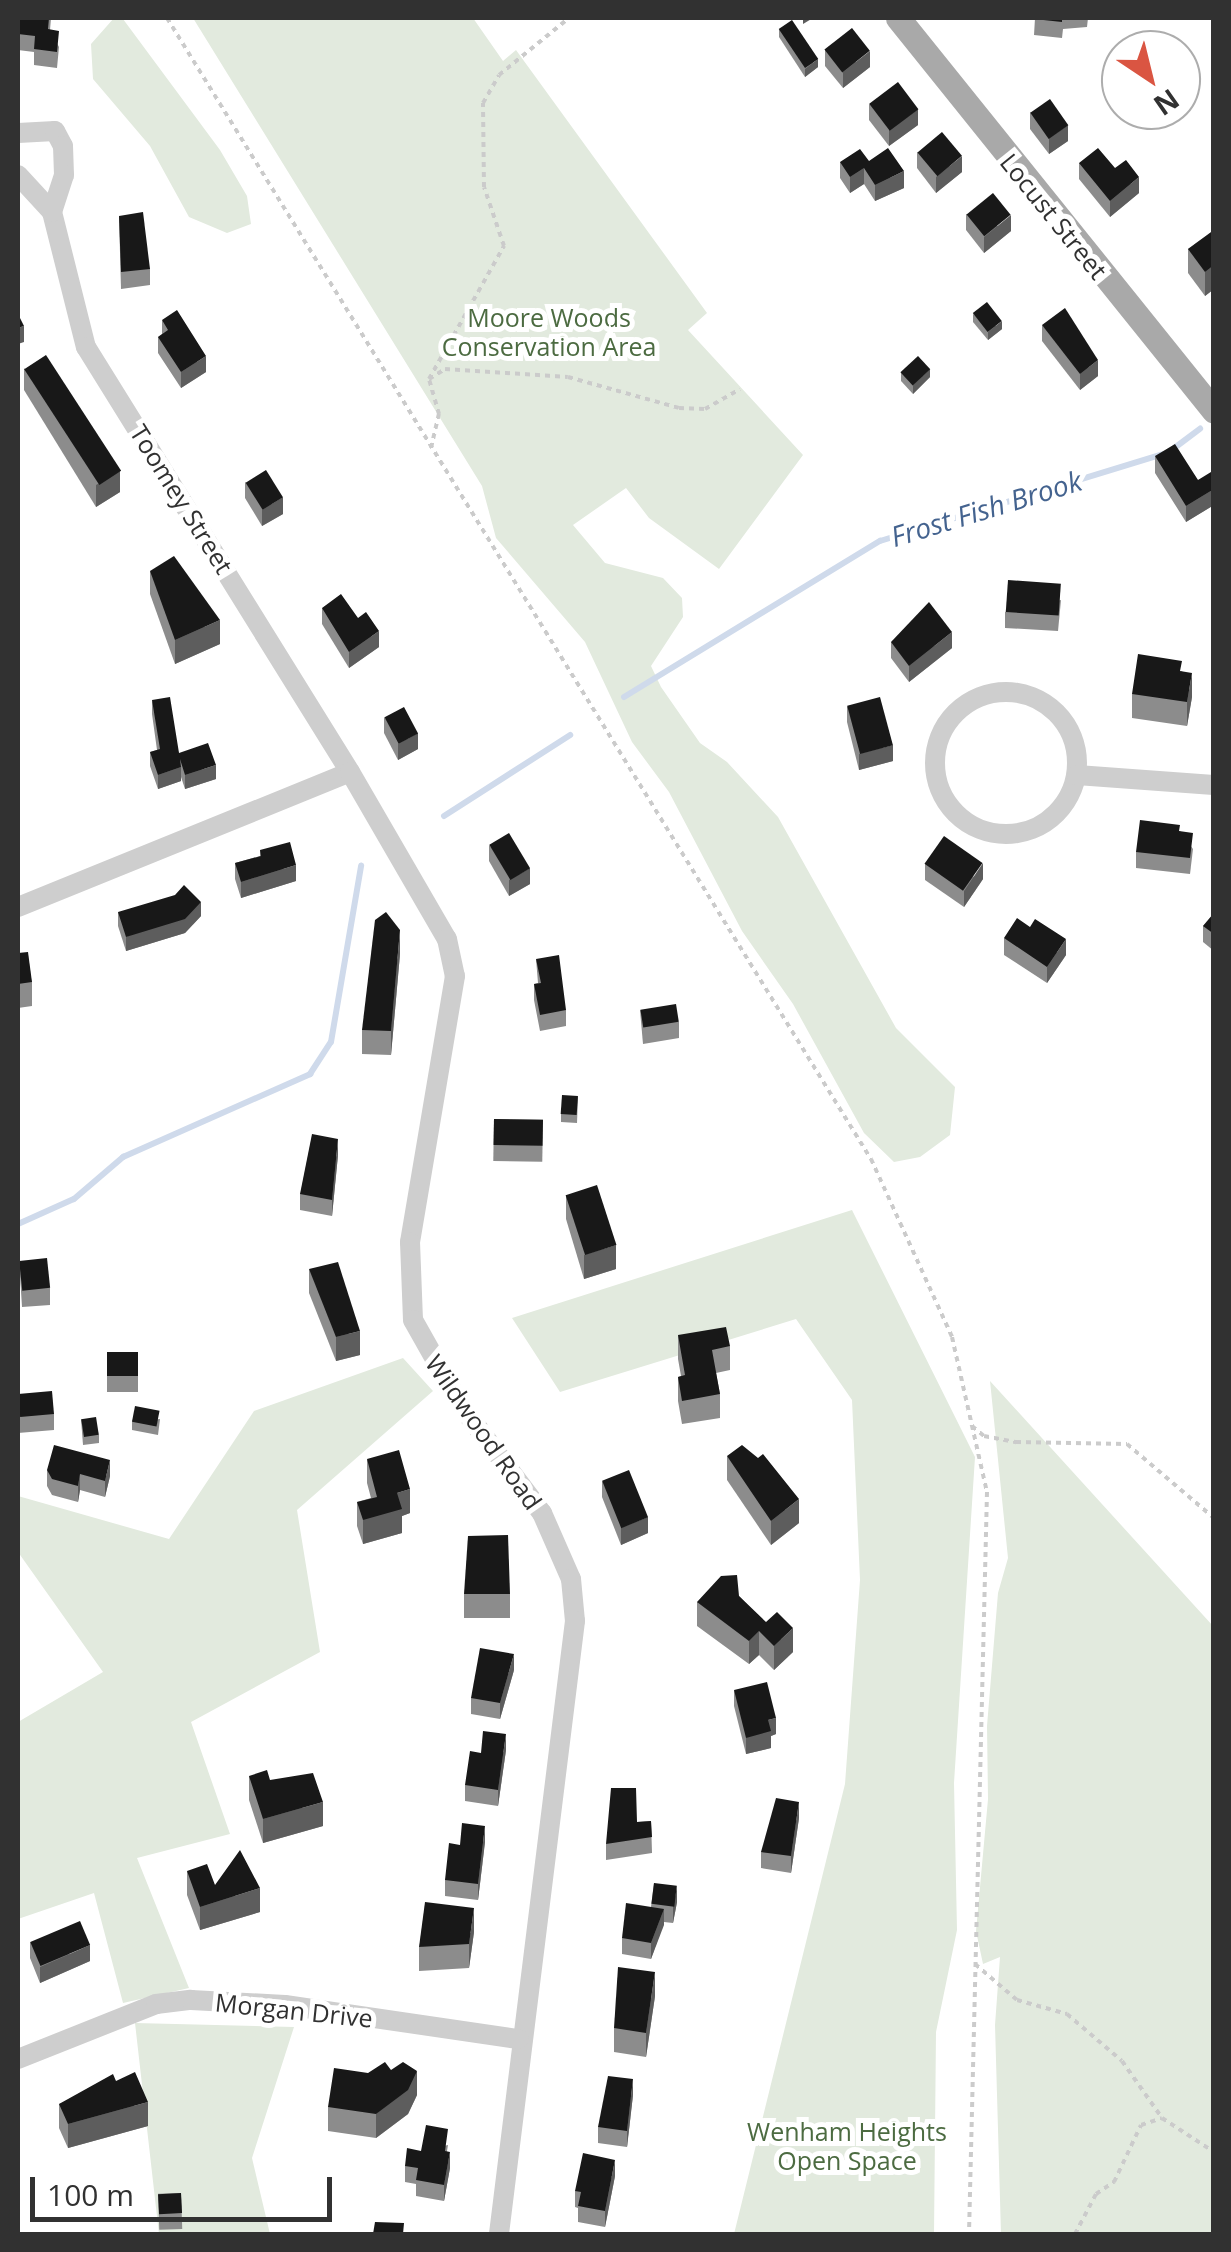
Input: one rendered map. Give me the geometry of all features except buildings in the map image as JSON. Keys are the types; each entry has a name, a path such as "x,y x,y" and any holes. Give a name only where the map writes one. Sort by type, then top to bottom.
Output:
{"main road":[{"name":"Locust Street","path":"898,18 1214,410"}],"street":[{"name":"Toomey Street","path":"18,133 54,131 63,146 64,176 52,212"},
{"name":"Toomey Street","path":"18,175 52,212 86,347 350,772"},
{"path":"1008,692 1046,704 1061,718 1072,735 1077,775 1068,798 1032,830 984,832 946,802 935,756 953,716 978,698 1008,692"},
{"path":"18,908 350,772"},
{"name":"Wildwood Road","path":"350,772 430,901 455,976 417,1187 412,1320 462,1407 542,1513 571,1580 572,1668 519,2039 499,2234"},
{"path":"1077,775 1214,785"},
{"name":"Morgan Drive","path":"18,2059 156,2004 191,2000 285,2005 519,2039"}],"path":[{"path":"166,18 871,1159 952,1337 986,1492 969,2234"},
{"path":"431,448 439,414 429,379 504,246 484,187 483,103 499,75 569,18"},
{"path":"429,379 445,369 568,377 679,408 705,409 740,388"},
{"path":"972,1426 984,1436 1016,1442 1127,1444 1214,1518"},
{"path":"974,1963 1017,2000 1067,2014 1141,2082 1162,2118 1214,2152"},
{"path":"1074,2234 1096,2194 1114,2182 1140,2126 1162,2118"}],"green space":[{"path":"114,18 123,19 220,150 247,196 251,224 227,233 189,217 150,146 93,79 91,44"},
{"name":"Moore Woods Conservation Area","path":"193,18 473,18 503,61 516,50 707,313 688,330 803,455 719,569 649,518 626,488 573,525 605,563 663,578 682,598 683,617 651,666 661,687 700,743 727,762 778,817 896,1028 955,1087 950,1135 920,1157 894,1162 864,1133 793,1004 742,931 669,792 632,742 585,642 496,538 482,486"},
{"name":"Wenham Heights Open Space","path":"852,1210 975,1457 954,1783 957,1930 936,2032 934,2234 734,2234 845,1784 860,1580 852,1400 796,1319 560,1392 512,1318"},
{"path":"403,1358 433,1391 297,1510 320,1652 191,1722 230,1834 137,1858 189,1988 123,2003 94,1893 18,1919 18,1722 103,1672 18,1552 18,1496 169,1539 254,1411"},
{"path":"990,1381 1213,1626 1213,2234 1001,2234 995,2025 1000,1957 983,1964 976,1931 988,1799 987,1726 998,1593 1008,1558"},
{"path":"135,2023 294,2027 252,2158 270,2234 159,2234"}],"waterway":[{"name":"Frost Fish Brook","path":"1173,449 1200,429"},
{"name":"Frost Fish Brook","path":"624,697 880,541 1162,454"},
{"name":"Frost Fish Brook","path":"444,816 570,735"},
{"name":"Frost Fish Brook","path":"18,1224 74,1199 123,1157 310,1074 331,1042 361,866"}]}
